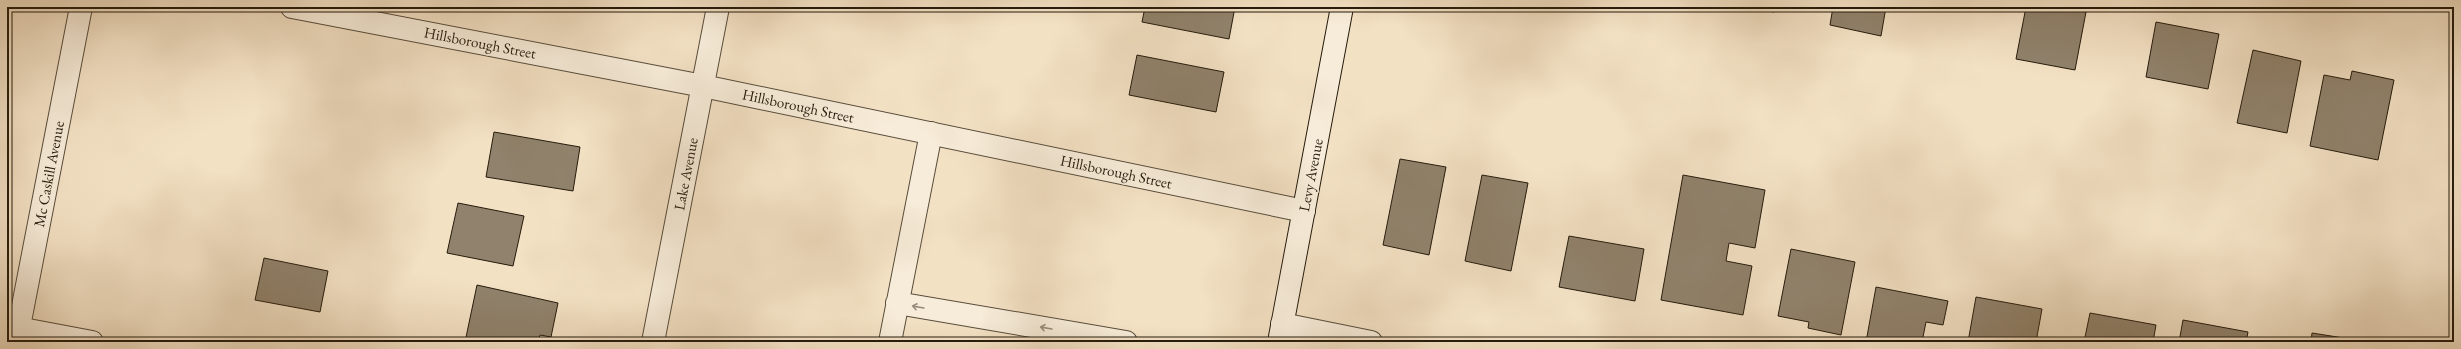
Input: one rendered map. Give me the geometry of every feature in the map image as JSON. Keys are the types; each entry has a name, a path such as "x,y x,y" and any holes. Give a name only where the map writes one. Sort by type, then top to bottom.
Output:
{"street":[{"name":"Mc Caskill Avenue","path":"14,332 81,7"},
{"name":"Hillsborough Street","path":"292,7 703,86 1304,211"},
{"name":"Lake Avenue","path":"653,342 718,7"},
{"name":"Levy Avenue","path":"1281,333 1342,7"},
{"path":"890,342 931,133"},
{"path":"897,303 1126,342"},
{"path":"14,332 92,342"},
{"path":"1281,333 1371,342"}],"building":[{"path":"1145,7 1235,7 1229,39 1142,22"},
{"path":"1745,7 1775,7 1774,12"},
{"path":"1833,7 1886,7 1881,36 1830,25"},
{"path":"2026,7 2058,7 2086,12 2075,70 2016,59"},
{"path":"2156,22 2219,34 2208,89 2146,77"},
{"path":"2253,50 2301,61 2287,133 2237,123"},
{"path":"1137,55 1224,72 1216,112 1129,95"},
{"path":"2352,71 2394,80 2378,160 2310,146 2324,75 2350,80"},
{"path":"494,132 580,147 573,191 486,177"},
{"path":"1400,159 1446,167 1429,255 1383,245"},
{"path":"1482,175 1528,183 1511,271 1465,261"},
{"path":"1683,175 1765,190 1755,248 1729,243 1726,261 1752,266 1743,315 1661,300"},
{"path":"458,203 524,216 513,266 447,253"},
{"path":"1569,236 1644,249 1635,301 1559,287"},
{"path":"1791,249 1855,262 1841,335 1808,328 1809,322 1778,316"},
{"path":"264,258 328,271 320,312 255,300"},
{"path":"477,285 558,303 551,337 540,335 538,342 465,342"},
{"path":"1876,287 1948,301 1943,325 1926,322 1922,342 1866,342"},
{"path":"1976,297 2042,309 2036,342 1968,342"},
{"path":"2090,313 2156,325 2153,342 2084,342"},
{"path":"2183,320 2248,332 2246,342 2179,342"},
{"path":"2312,333 2350,339 2350,342 2311,342"}]}
